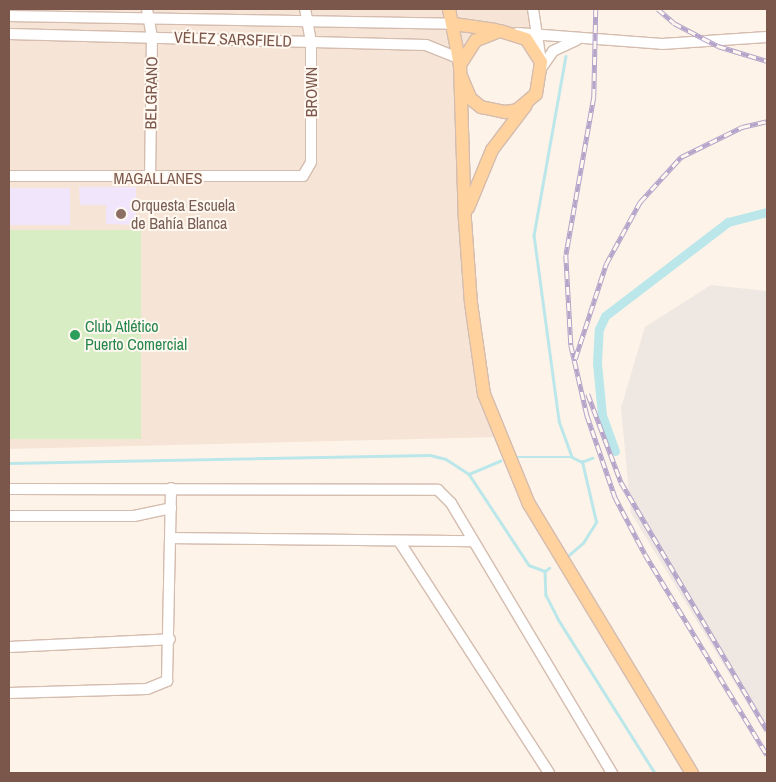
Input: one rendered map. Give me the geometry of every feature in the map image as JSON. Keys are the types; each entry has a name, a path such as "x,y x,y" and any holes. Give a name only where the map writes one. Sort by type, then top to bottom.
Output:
{"main road":[{"path":"449,9 454,24 459,66 465,220 484,394 504,451 529,504 692,773"},
{"name":"VÉLEZ SARSFIELD","path":"454,24 500,31"},
{"path":"459,66 476,40 500,31 514,32 536,49 541,65 540,84 485,164 465,220"},
{"path":"459,66 471,99 486,109 505,112 528,103"}],"street":[{"name":"BROWN","path":"305,9 311,42 311,162 306,174"},
{"path":"533,9 541,65"},
{"name":"VÉLEZ SARSFIELD","path":"9,16 148,14 308,21 454,24"},
{"name":"BELGRANO","path":"148,14 152,36 150,178"},
{"path":"514,32 695,44 767,37"},
{"name":"VÉLEZ SARSFIELD","path":"9,34 152,36 433,46 459,66"},
{"path":"541,65 553,51 583,38"},
{"name":"MAGALLANES","path":"9,176 296,178 306,174"},
{"path":"9,489 430,487 445,495 612,773"},
{"path":"9,693 159,687 169,676 171,488"},
{"path":"9,516 134,516 171,508"},
{"path":"171,538 472,541"},
{"path":"399,541 549,773"},
{"path":"9,647 170,639"}],"shaded area":[{"path":"9,9 533,9 538,34 487,33 460,65 471,303 499,437 9,449"},
{"name":"Orquesta Escuela de Bahía Blanca","path":"79,187 136,187 136,225 106,224 106,205 80,205"},
{"path":"9,188 70,188 70,225 9,225"},
{"path":"711,285 767,291 767,736 631,513 621,408 645,327"}],"green space":[{"name":"Club Atlético Puerto Comercial","path":"9,230 141,230 141,439 9,439"}],"waterway":[{"path":"566,56 534,235 559,421 572,457"},
{"path":"615,451 602,415 597,363 599,329 605,316 728,222 767,212"},
{"path":"9,463 430,455 446,459 469,474 529,565 545,571 549,568"},
{"path":"515,457 572,457 582,462 592,458"},
{"path":"469,474 500,461"},
{"path":"569,555 583,543 596,522 582,462"},
{"path":"545,571 546,595 558,619 655,773"}],"railway":[{"path":"596,9 594,97 566,255 571,345 587,415 615,497 645,554 767,755"},
{"path":"658,9 674,23 718,46 767,61"},
{"path":"575,359 606,264 640,202 681,157 742,127 767,121"},
{"path":"588,394 621,482 767,730"}],"place":[{"name":"Orquesta Escuela de Bahía Blanca","path":"121,214"},
{"name":"Club Atlético Puerto Comercial","path":"75,335"}]}
